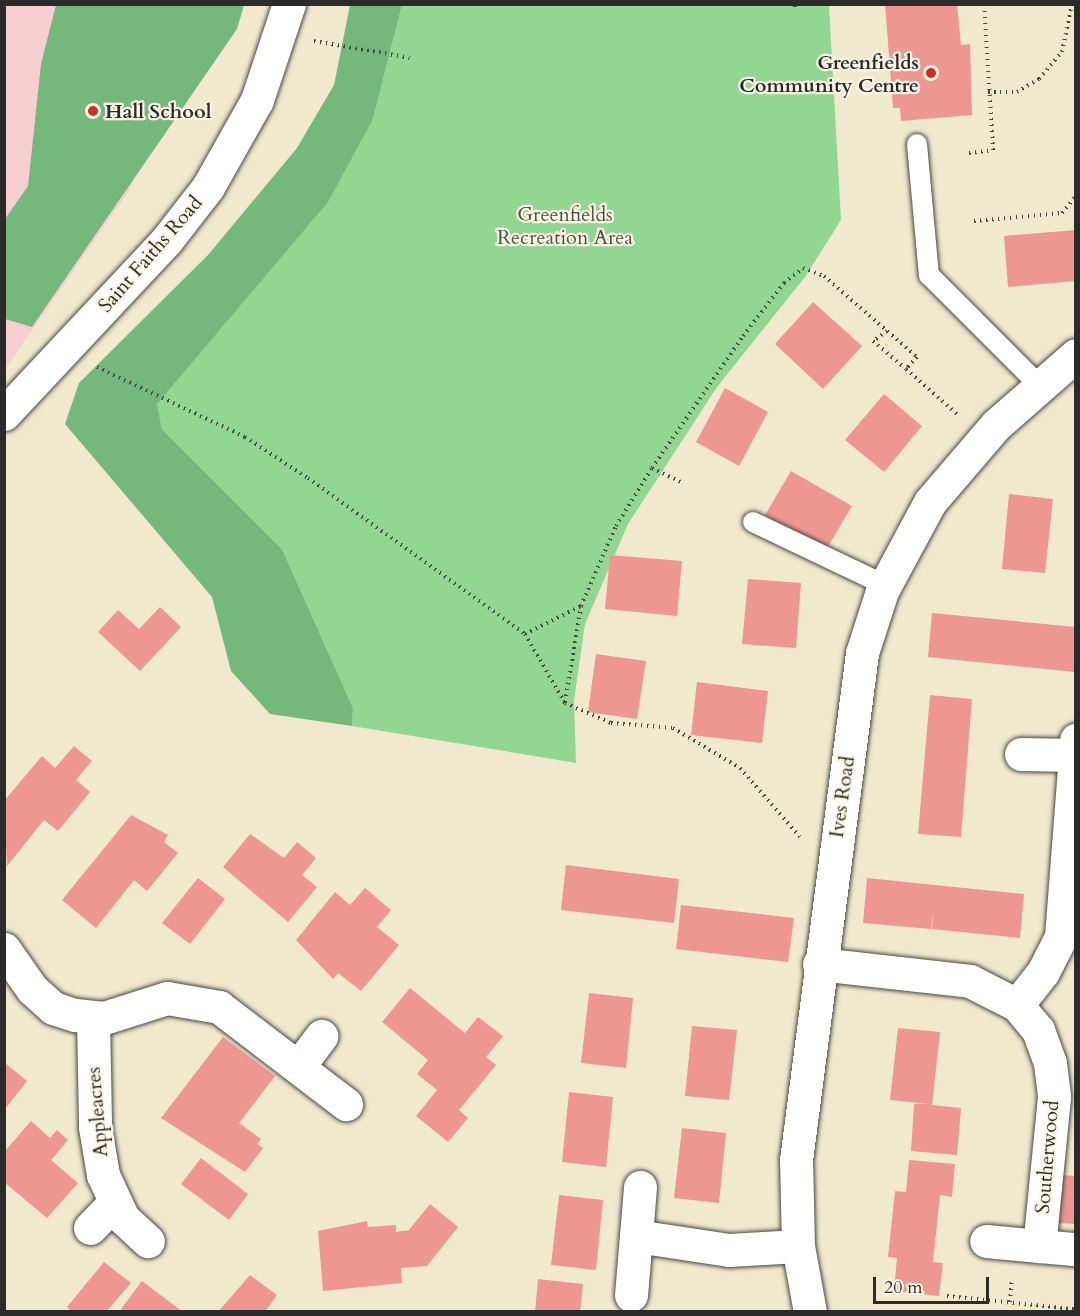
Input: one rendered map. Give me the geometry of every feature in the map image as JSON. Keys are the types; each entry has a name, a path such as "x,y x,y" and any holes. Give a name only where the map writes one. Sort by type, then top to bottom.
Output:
{"street":[{"name":"Saint Faiths Road","path":"8,404 67,346 166,241 208,187 256,100 284,20"},
{"name":"Ives Road","path":"810,1311 798,1246 796,1160 819,964 862,653 885,585 930,502 984,438 1038,384 1076,355"},
{"path":"1017,1005 1061,937 1076,740"},
{"path":"1021,754 1075,755"},
{"path":"4,949 53,1008 93,1018 167,998 191,1000 219,1007 346,1104"},
{"name":"Southerwood","path":"819,964 970,981 1017,1005 1038,1030 1054,1097 1039,1246"},
{"name":"Appleacres","path":"93,1018 95,1127 114,1203 148,1241"},
{"path":"298,1067 321,1036"},
{"path":"631,1295 640,1187"},
{"path":"90,1228 114,1203"},
{"path":"636,1236 729,1250 798,1246"},
{"path":"986,1241 1076,1249"}],"lane":[{"path":"917,144 929,275 1038,384"},
{"path":"753,522 885,585"}],"path":[{"path":"969,153 993,150 984,4"},
{"path":"988,92 1017,92 1039,79 1062,52 1072,4"},
{"path":"284,20 410,58"},
{"path":"974,221 1062,213 1076,196"},
{"path":"565,703 581,606 616,526 652,468 742,336 784,283 803,268 824,276 916,357 906,369"},
{"path":"887,331 873,341 984,438"},
{"path":"67,346 112,378 245,437 525,633 565,703 611,723 673,729 740,768 800,838 834,850"},
{"path":"652,468 683,483"},
{"path":"525,633 581,606"},
{"path":"947,1296 1076,1309"}],"shaded area":[{"name":"Hall School","path":"5,5 215,5 127,194 5,369"}],"green space":[{"name":"Hall School","path":"56,5 244,5 237,29 32,327 5,319 5,219 28,186 41,64"},
{"path":"350,5 402,5 373,119 328,202 157,404 162,429 282,549 353,708 352,726 270,714 231,671 212,597 65,424 79,383 208,255 297,148 334,85"},
{"name":"Greenfields Recreation Area","path":"402,5 829,5 841,220 805,277 717,387 628,524 585,624 574,700 576,763 352,726 353,708 282,549 162,429 157,404 373,119"}],"building":[{"name":"Greenfields Community Centre","path":"885,4 957,4 961,45 970,44 972,115 901,121 900,108 893,108"},
{"path":"1076,230 1076,281 1008,287 1004,236"},
{"path":"813,302 862,346 823,389 775,344"},
{"path":"725,388 768,412 739,466 696,442"},
{"path":"884,394 922,426 884,472 845,440"},
{"path":"791,471 852,506 826,550 765,515"},
{"path":"1009,494 1053,499 1045,573 1002,569"},
{"path":"610,555 682,561 677,616 605,609"},
{"path":"748,579 801,583 796,648 742,644"},
{"path":"160,607 181,627 140,671 98,632 118,610 139,629"},
{"path":"932,613 1076,627 1075,672 928,657"},
{"path":"596,654 646,661 637,719 588,712"},
{"path":"697,682 768,691 762,743 691,735"},
{"path":"930,695 972,699 961,837 918,834"},
{"path":"74,746 92,761 76,780 90,792 58,831 44,820 7,866 4,801 42,756 55,768"},
{"path":"131,815 168,835 164,842 178,853 147,891 134,880 96,928 62,900"},
{"path":"250,834 284,858 297,842 316,858 302,875 317,887 288,922 223,867"},
{"path":"566,865 679,879 674,923 561,910"},
{"path":"198,878 225,899 190,944 162,923"},
{"path":"867,878 1024,894 1020,938 932,929 933,912 931,929 863,923"},
{"path":"365,888 391,910 377,927 399,945 361,991 338,973 333,979 296,940 335,892 350,905"},
{"path":"681,905 794,918 788,962 676,949"},
{"path":"410,988 465,1033 478,1017 503,1036 486,1057 496,1065 459,1110 468,1118 448,1142 416,1116 437,1090 417,1074 428,1060 382,1022"},
{"path":"589,993 633,998 626,1068 581,1063"},
{"path":"692,1026 737,1030 729,1100 685,1096"},
{"path":"898,1028 940,1032 932,1105 961,1108 957,1155 911,1151 914,1104 930,1104 890,1100"},
{"path":"223,1037 275,1076 239,1123 261,1139 257,1144 263,1148 245,1172 161,1118"},
{"path":"5,1063 27,1081 5,1109"},
{"path":"569,1092 613,1097 606,1167 562,1162"},
{"path":"31,1121 50,1138 57,1130 68,1140 51,1160 78,1183 47,1218 4,1182 4,1152"},
{"path":"682,1128 726,1133 719,1203 674,1198"},
{"path":"201,1158 248,1194 229,1220 181,1184"},
{"path":"909,1160 955,1164 952,1197 940,1195 933,1262 943,1263 939,1296 894,1291 897,1258 888,1257 895,1191 906,1192"},
{"path":"1060,1175 1076,1176 1076,1224 1056,1223"},
{"path":"559,1195 603,1200 596,1270 551,1265"},
{"path":"430,1204 458,1227 427,1266 401,1268 402,1283 323,1291 318,1231 367,1221 368,1227 396,1225 396,1232 409,1230"},
{"path":"104,1262 131,1283 106,1312 72,1312 67,1307"},
{"path":"250,1275 277,1295 265,1312 218,1312"},
{"path":"538,1279 583,1284 580,1312 535,1312"},
{"path":"142,1281 183,1312 124,1312 121,1309"}],"place":[{"name":"Greenfields Community Centre","path":"931,73"},
{"name":"Hall School","path":"93,111"}]}
